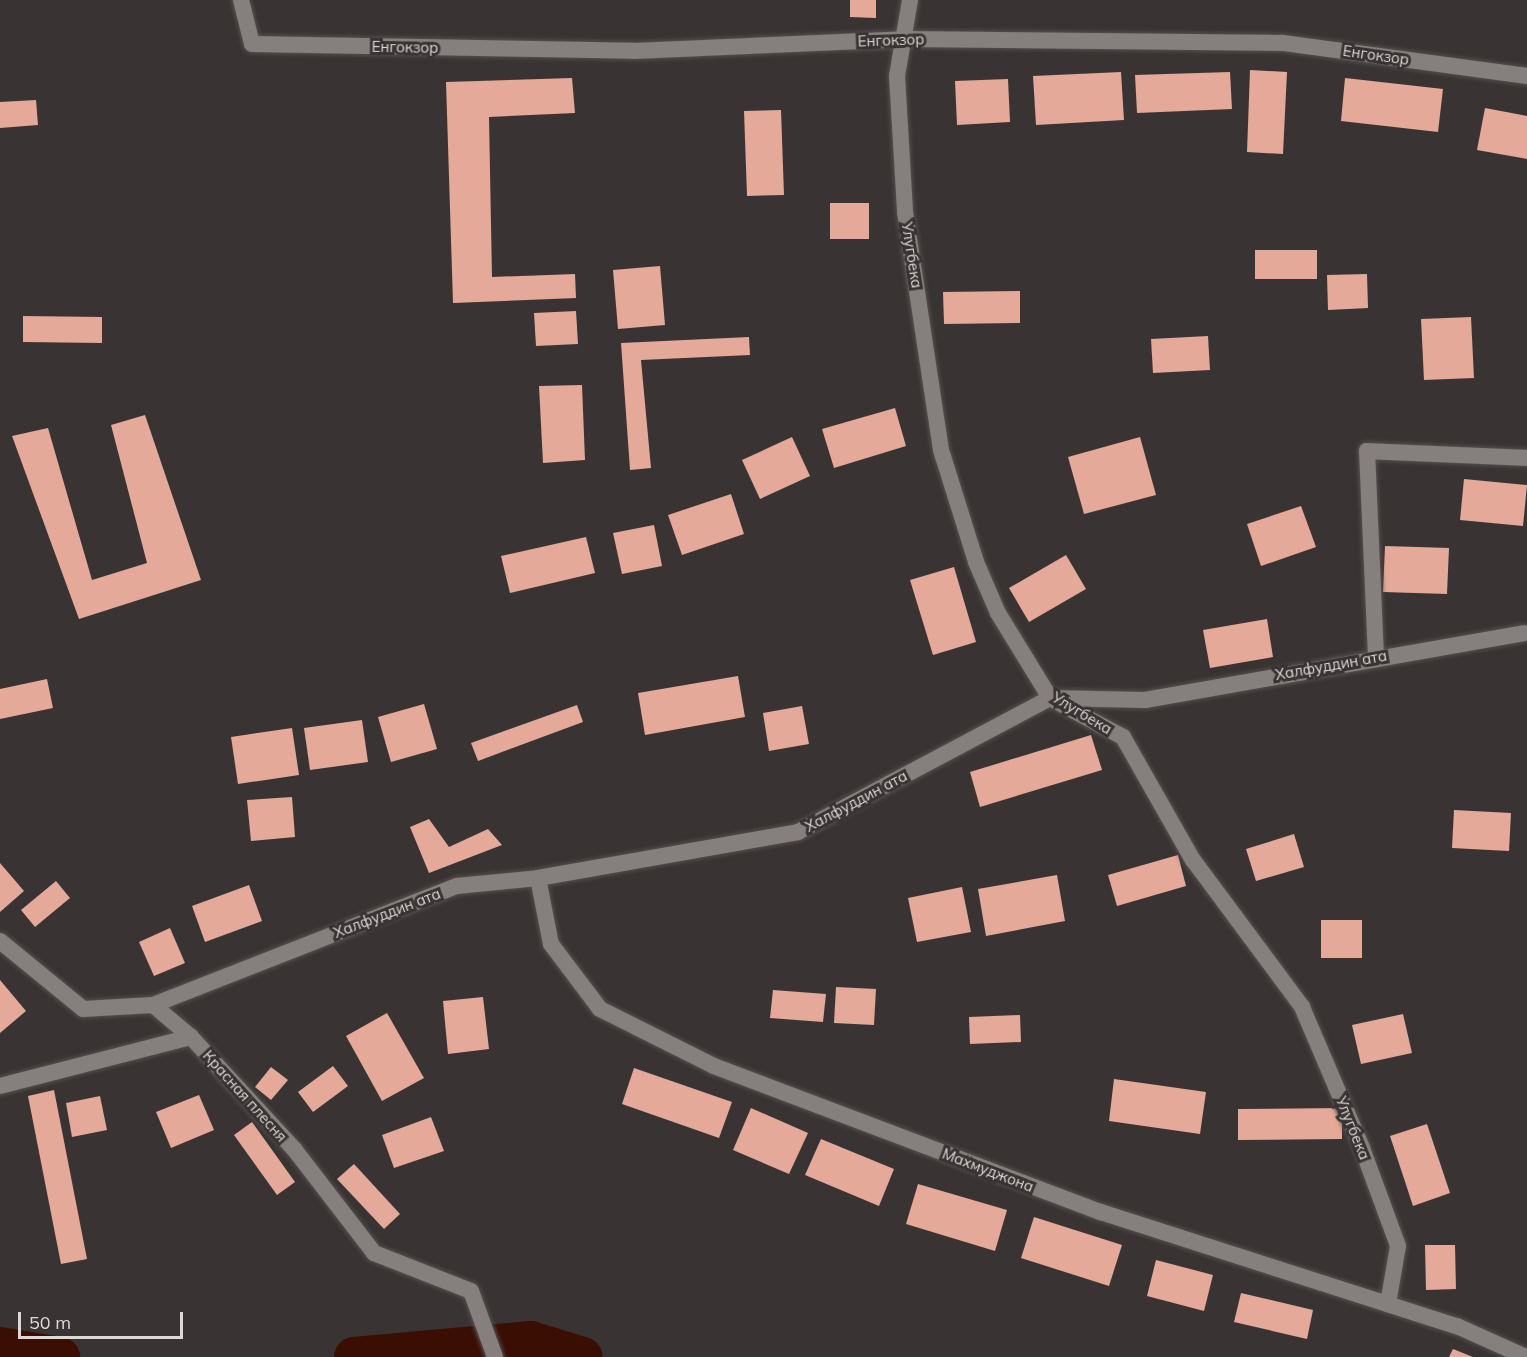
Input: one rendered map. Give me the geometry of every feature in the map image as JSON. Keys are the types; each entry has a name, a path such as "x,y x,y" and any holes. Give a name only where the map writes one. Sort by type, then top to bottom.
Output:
{"street":[{"name":"Енгокзор","path":"241,0 252,44 634,51 904,39 1283,43 1527,76"},
{"name":"Улугбека","path":"910,0 897,76 897,118 905,212 941,450 951,490 998,613 1050,698 1123,737 1193,860 1302,1006 1362,1148 1398,1246 1388,1304"},
{"path":"1376,657 1367,451 1527,458"},
{"name":"Халфуддин ата","path":"153,1005 457,886 538,878 798,832 1050,698 1145,700 1376,657 1524,633"},
{"name":"Махмуджона","path":"538,878 551,944 600,1009 714,1066 1101,1212 1457,1326 1526,1357"},
{"path":"0,941 83,1010 153,1005"},
{"name":"Красная плесня","path":"153,1005 191,1037 294,1149 374,1254 471,1291 495,1357"},
{"path":"0,1086 191,1037"}],"building":[{"path":"850,0 876,0 876,18 850,17"},
{"path":"1250,70 1287,72 1283,154 1247,152"},
{"path":"1121,72 1124,120 1036,125 1033,76"},
{"path":"1230,72 1232,109 1137,113 1135,75"},
{"path":"572,78 575,113 489,117 492,277 575,274 576,298 453,303 446,82"},
{"path":"1345,78 1443,89 1438,132 1341,121"},
{"path":"1008,79 1010,122 957,125 955,81"},
{"path":"36,100 38,125 0,128 0,102"},
{"path":"1485,108 1527,116 1527,159 1477,150"},
{"path":"781,110 784,195 747,196 744,111"},
{"path":"830,203 869,203 869,239 830,239"},
{"path":"1255,250 1317,250 1317,279 1255,279"},
{"path":"660,266 665,325 618,329 613,270"},
{"path":"1367,274 1368,308 1328,310 1327,275"},
{"path":"1020,291 1020,323 944,324 943,292"},
{"path":"576,311 578,344 536,346 534,313"},
{"path":"23,316 102,317 102,343 23,342"},
{"path":"1471,317 1474,378 1424,380 1421,319"},
{"path":"1208,336 1210,370 1153,373 1151,339"},
{"path":"749,337 750,355 641,360 651,468 630,470 621,343"},
{"path":"582,385 585,460 543,463 539,386"},
{"path":"895,408 906,446 834,468 822,429"},
{"path":"145,415 201,580 79,619 12,436 48,428 92,580 147,563 111,425"},
{"path":"792,437 810,476 760,499 742,460"},
{"path":"1140,437 1156,495 1084,514 1068,457"},
{"path":"1464,479 1527,485 1523,526 1460,520"},
{"path":"731,494 744,534 682,555 668,515"},
{"path":"1301,506 1316,547 1261,566 1247,524"},
{"path":"654,525 662,566 622,574 613,533"},
{"path":"586,537 595,573 510,593 501,556"},
{"path":"1385,546 1449,548 1447,594 1383,592"},
{"path":"1066,555 1086,589 1029,622 1009,588"},
{"path":"954,567 976,642 933,655 910,580"},
{"path":"1267,619 1273,657 1210,668 1203,630"},
{"path":"738,676 745,717 645,735 638,693"},
{"path":"47,679 53,708 0,719 0,689"},
{"path":"424,704 437,749 391,762 378,717"},
{"path":"577,705 583,722 478,761 471,743"},
{"path":"802,706 809,744 769,751 763,713"},
{"path":"362,720 368,762 310,770 304,728"},
{"path":"292,728 299,775 238,784 231,737"},
{"path":"1091,735 1102,770 980,807 970,772"},
{"path":"292,797 295,837 251,841 247,800"},
{"path":"1454,810 1511,813 1509,851 1452,848"},
{"path":"429,819 449,847 488,829 502,845 429,873 410,827"},
{"path":"1294,834 1304,867 1256,881 1246,849"},
{"path":"1178,855 1186,886 1117,906 1108,875"},
{"path":"0,863 24,891 0,912"},
{"path":"1057,875 1065,921 986,936 978,889"},
{"path":"56,881 70,898 35,927 21,910"},
{"path":"249,885 262,921 205,942 192,906"},
{"path":"962,887 971,932 917,942 908,898"},
{"path":"1321,920 1362,920 1362,958 1321,958"},
{"path":"170,928 185,963 154,976 139,942"},
{"path":"0,980 26,1011 0,1033"},
{"path":"836,987 876,989 874,1025 834,1023"},
{"path":"773,990 826,994 823,1022 770,1018"},
{"path":"483,997 489,1049 448,1054 443,1001"},
{"path":"387,1013 424,1078 382,1101 346,1036"},
{"path":"1403,1014 1412,1053 1361,1064 1352,1025"},
{"path":"1020,1015 1021,1042 970,1044 969,1017"},
{"path":"333,1066 348,1086 313,1112 298,1092"},
{"path":"271,1067 288,1080 271,1100 255,1087"},
{"path":"634,1068 732,1102 719,1138 622,1104"},
{"path":"1114,1079 1206,1092 1200,1134 1109,1121"},
{"path":"54,1090 87,1259 61,1264 28,1096"},
{"path":"199,1095 214,1130 171,1148 156,1112"},
{"path":"100,1096 107,1130 72,1137 66,1103"},
{"path":"751,1108 808,1133 789,1174 733,1150"},
{"path":"1342,1108 1342,1139 1238,1140 1238,1109"},
{"path":"431,1117 444,1151 394,1168 382,1135"},
{"path":"252,1122 295,1182 277,1195 234,1135"},
{"path":"1427,1124 1450,1193 1413,1206 1390,1136"},
{"path":"821,1139 894,1169 879,1206 805,1175"},
{"path":"354,1164 400,1214 384,1229 337,1179"},
{"path":"918,1184 1007,1210 995,1251 906,1224"},
{"path":"1034,1217 1122,1245 1109,1286 1021,1258"},
{"path":"1425,1245 1455,1245 1456,1289 1426,1290"},
{"path":"1156,1260 1213,1275 1204,1311 1147,1296"},
{"path":"1241,1293 1313,1310 1307,1339 1234,1322"},
{"path":"1453,1349 1473,1357 1449,1357"}],"waterway":[{"path":"354,1357 530,1341 583,1357"},
{"path":"0,1347 60,1357"}]}
